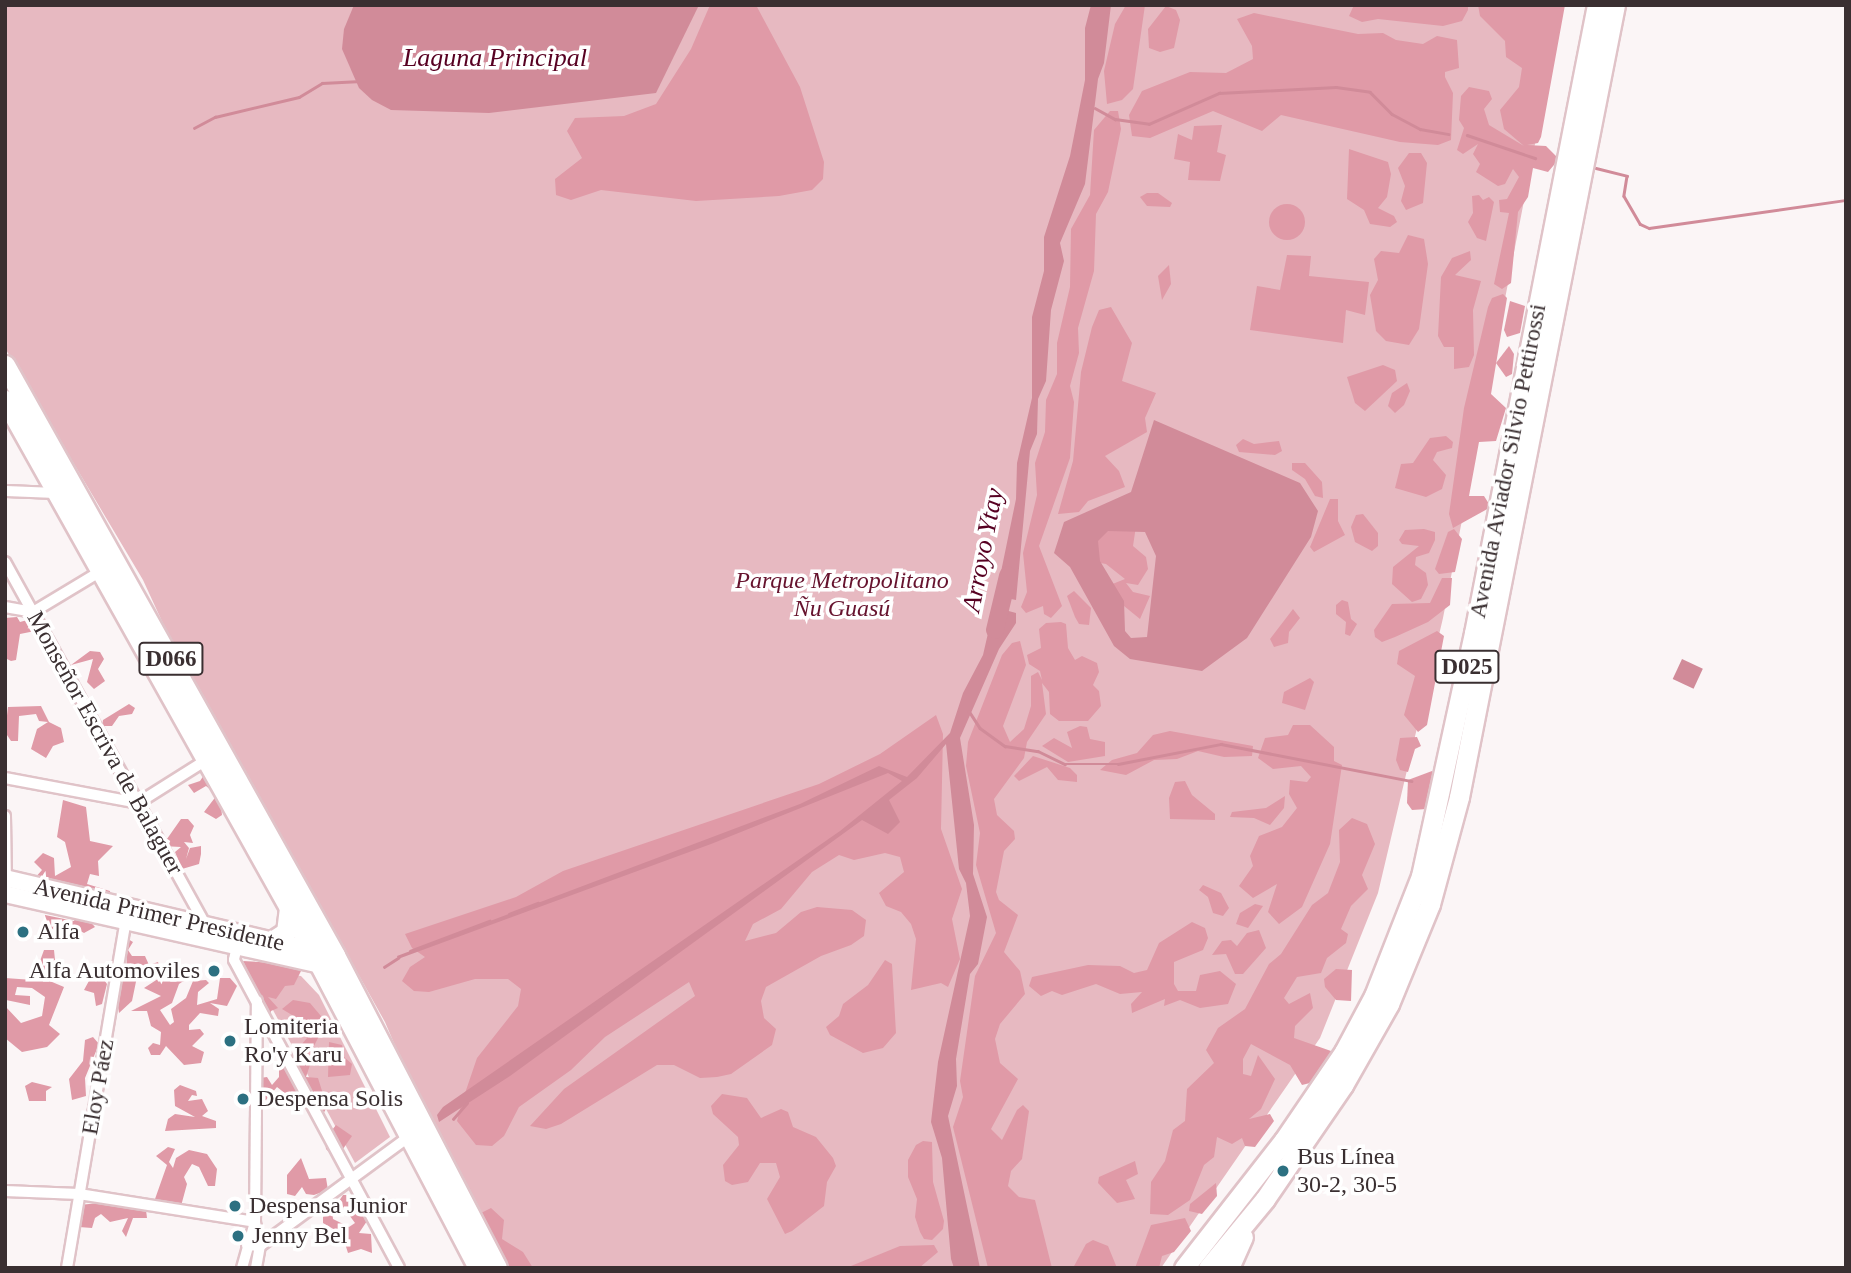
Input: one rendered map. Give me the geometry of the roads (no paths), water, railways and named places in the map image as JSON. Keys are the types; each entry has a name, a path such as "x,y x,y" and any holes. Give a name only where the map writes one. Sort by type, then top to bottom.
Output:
{"highway":[{"name":"Avenida Aviador Silvio Pettirossi","path":"1184,1268 1284,1140 1344,1052 1374,996 1421,876 1474,634 1598,5"},
{"name":"Avenida Aviador Silvio Pettirossi","path":"1208,1268 1265,1199 1374,1034 1417,940 1438,879 1459,797 1615,5"},
{"name":"D066","path":"5,365 223,752 497,1268"},
{"name":"D066","path":"5,400 208,759 316,958 407,1138 478,1268"},
{"path":"272,941 286,932 289,908"},
{"path":"316,958 329,958 355,1012 370,1026"},
{"path":"1198,1268 1284,1140"},
{"path":"1229,1268 1265,1199"}],"main road":[{"name":"Avenida Primer Presidente","path":"6,885 129,906 272,941 316,958"},
{"name":"Avenida Primer Presidente","path":"6,885 126,923 234,949 316,958"}],"street":[{"path":"5,491 57,493"},
{"name":"Monseñor Escriva de Balaguer","path":"5,562 205,924"},
{"path":"5,607 33,612 102,571"},
{"path":"5,778 138,803 208,759"},
{"path":"5,816 6,885"},
{"name":"Eloy Páez","path":"67,1268 129,906"},
{"path":"244,934 234,949 234,960 257,998 399,1268"},
{"path":"256,1268 260,1246 255,1222 257,998"},
{"path":"247,1245 260,1246 407,1138"},
{"path":"5,1191 79,1194 255,1222"},
{"path":"242,1268 255,1222"}],"water":[{"name":"Laguna Principal","path":"354,5 699,5 656,93 489,113 391,110 372,100 359,88 342,49 344,29"},
{"path":"1091,5 1111,5 1104,63 1098,79 1085,184 1060,243 1064,261 1051,310 1046,381 1038,399 1037,434 1030,451 1016,600 996,596 1016,499 1017,463 1032,398 1032,317 1044,271 1044,237 1070,156 1085,80 1085,28"},
{"path":"1154,420 1300,483 1318,511 1311,537 1247,638 1202,671 1130,659 1114,646 1070,567 1054,553 1064,522 1131,492","holes":["1108,531 1145,532 1156,556 1147,637 1131,638 1125,631 1124,601 1100,561 1098,541"]},
{"path":"994,607 1016,613 1016,623 999,649 960,738 974,825 973,874 987,917 978,964 970,974 956,1059 957,1086 948,1116 980,1268 954,1268 942,1158 931,1122 938,1062 970,916 966,883 959,869 946,744 917,778 889,800 900,822 888,834 862,820 510,1076 439,1122 437,1115 443,1107 840,831 902,781 888,773 711,844 398,959 397,956 800,804 879,766 907,777 950,733 963,693 983,655"},
{"path":"1682,659 1703,669 1694,689 1673,679"}],"waterway":[{"path":"194,128 215,117 299,97 322,83 356,81"},
{"path":"1095,108 1115,119 1149,124 1219,93 1336,87 1370,92 1392,114 1420,129 1449,134"},
{"path":"1467,135 1535,158"},
{"path":"1596,168 1627,176 1624,196 1640,224 1649,228 1846,200"},
{"name":"Arroyo Ytay","path":"995,630 1008,576"},
{"path":"969,711 980,728 1005,746 1038,751 1065,764 1118,764 1221,744 1411,781"},
{"path":"509,914 538,903"},
{"path":"410,951 489,921"},
{"path":"384,967 398,958"},
{"path":"582,1013 622,984"},
{"path":"453,1119 467,1103"}],"place":[{"name":"Alfa","path":"23,932"},
{"name":"Alfa Automoviles","path":"214,971"},
{"name":"Lomiteria Ro'y Karu","path":"230,1041"},
{"name":"Despensa Solis","path":"243,1099"},
{"name":"Bus Línea 30-2, 30-5","path":"1283,1171"},
{"name":"Despensa Junior","path":"235,1206"},
{"name":"Jenny Bel","path":"238,1236"}],"park label":[{"name":"Parque Metropolitano Ñu Guasú","path":"842,595"}]}
